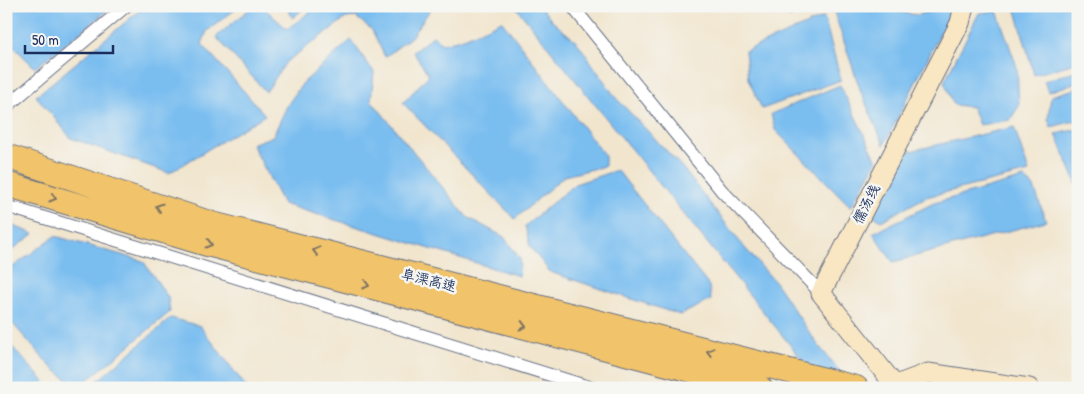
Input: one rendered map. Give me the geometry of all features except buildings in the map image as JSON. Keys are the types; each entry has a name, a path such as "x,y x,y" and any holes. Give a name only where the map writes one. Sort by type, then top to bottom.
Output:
{"highway":[{"name":"阜溧高速","path":"6,156 212,224 856,388"},
{"name":"阜溧高速","path":"6,184 207,244 760,388"}],"street":[{"path":"6,107 126,6"},
{"path":"572,6 722,191 821,293 896,387 928,373 1029,388"},
{"name":"儒汤线","path":"821,293 960,23 964,6"},
{"path":"6,206 592,388"}],"water":[{"path":"6,6 113,6 35,68 6,39"},
{"path":"145,6 240,6 207,31 202,44 265,115 169,173 71,138 36,96"},
{"path":"253,6 264,8 287,29 318,6 433,6 411,37 385,57 372,30 356,17 346,18 286,62 266,92 216,37"},
{"path":"286,6 306,6 293,18"},
{"path":"515,6 540,6 553,22 577,42 616,98 681,166 744,247 775,282 818,345 854,388 825,388"},
{"path":"774,6 821,6 821,8 791,17 776,12"},
{"path":"863,6 917,15 954,6 884,145 861,92 833,9"},
{"path":"1078,6 1078,62 1034,75 1015,7"},
{"path":"997,11 1017,67 1019,106 1010,120 979,125 972,107 954,105 944,82 979,13"},
{"path":"824,17 841,80 762,109 748,79 745,51"},
{"path":"502,21 605,156 605,166 564,176 515,219 403,103 429,75 413,52 433,36 442,44 464,38"},
{"path":"351,40 374,72 371,100 467,217 504,237 520,259 519,276 283,204 252,144 273,136 288,104 303,83"},
{"path":"1078,70 1078,82 1048,92 1044,81"},
{"path":"840,85 877,161 851,207 775,130 771,114"},
{"path":"1078,88 1078,120 1051,127 1048,119 1051,96"},
{"path":"1014,127 1029,172 926,197 881,221 869,212 902,153"},
{"path":"1078,129 1078,188 1056,134"},
{"path":"617,170 709,286 711,300 680,315 550,272 530,247 525,226 575,184"},
{"path":"1024,178 1034,187 1046,221 893,262 873,233 934,203"},
{"path":"6,223 34,234 6,254"},
{"path":"55,236 143,261 168,297 170,312 78,388 50,366 6,316 6,272"},
{"path":"171,318 200,326 247,388 89,388"},
{"path":"6,340 47,385 47,388 6,388"}]}
